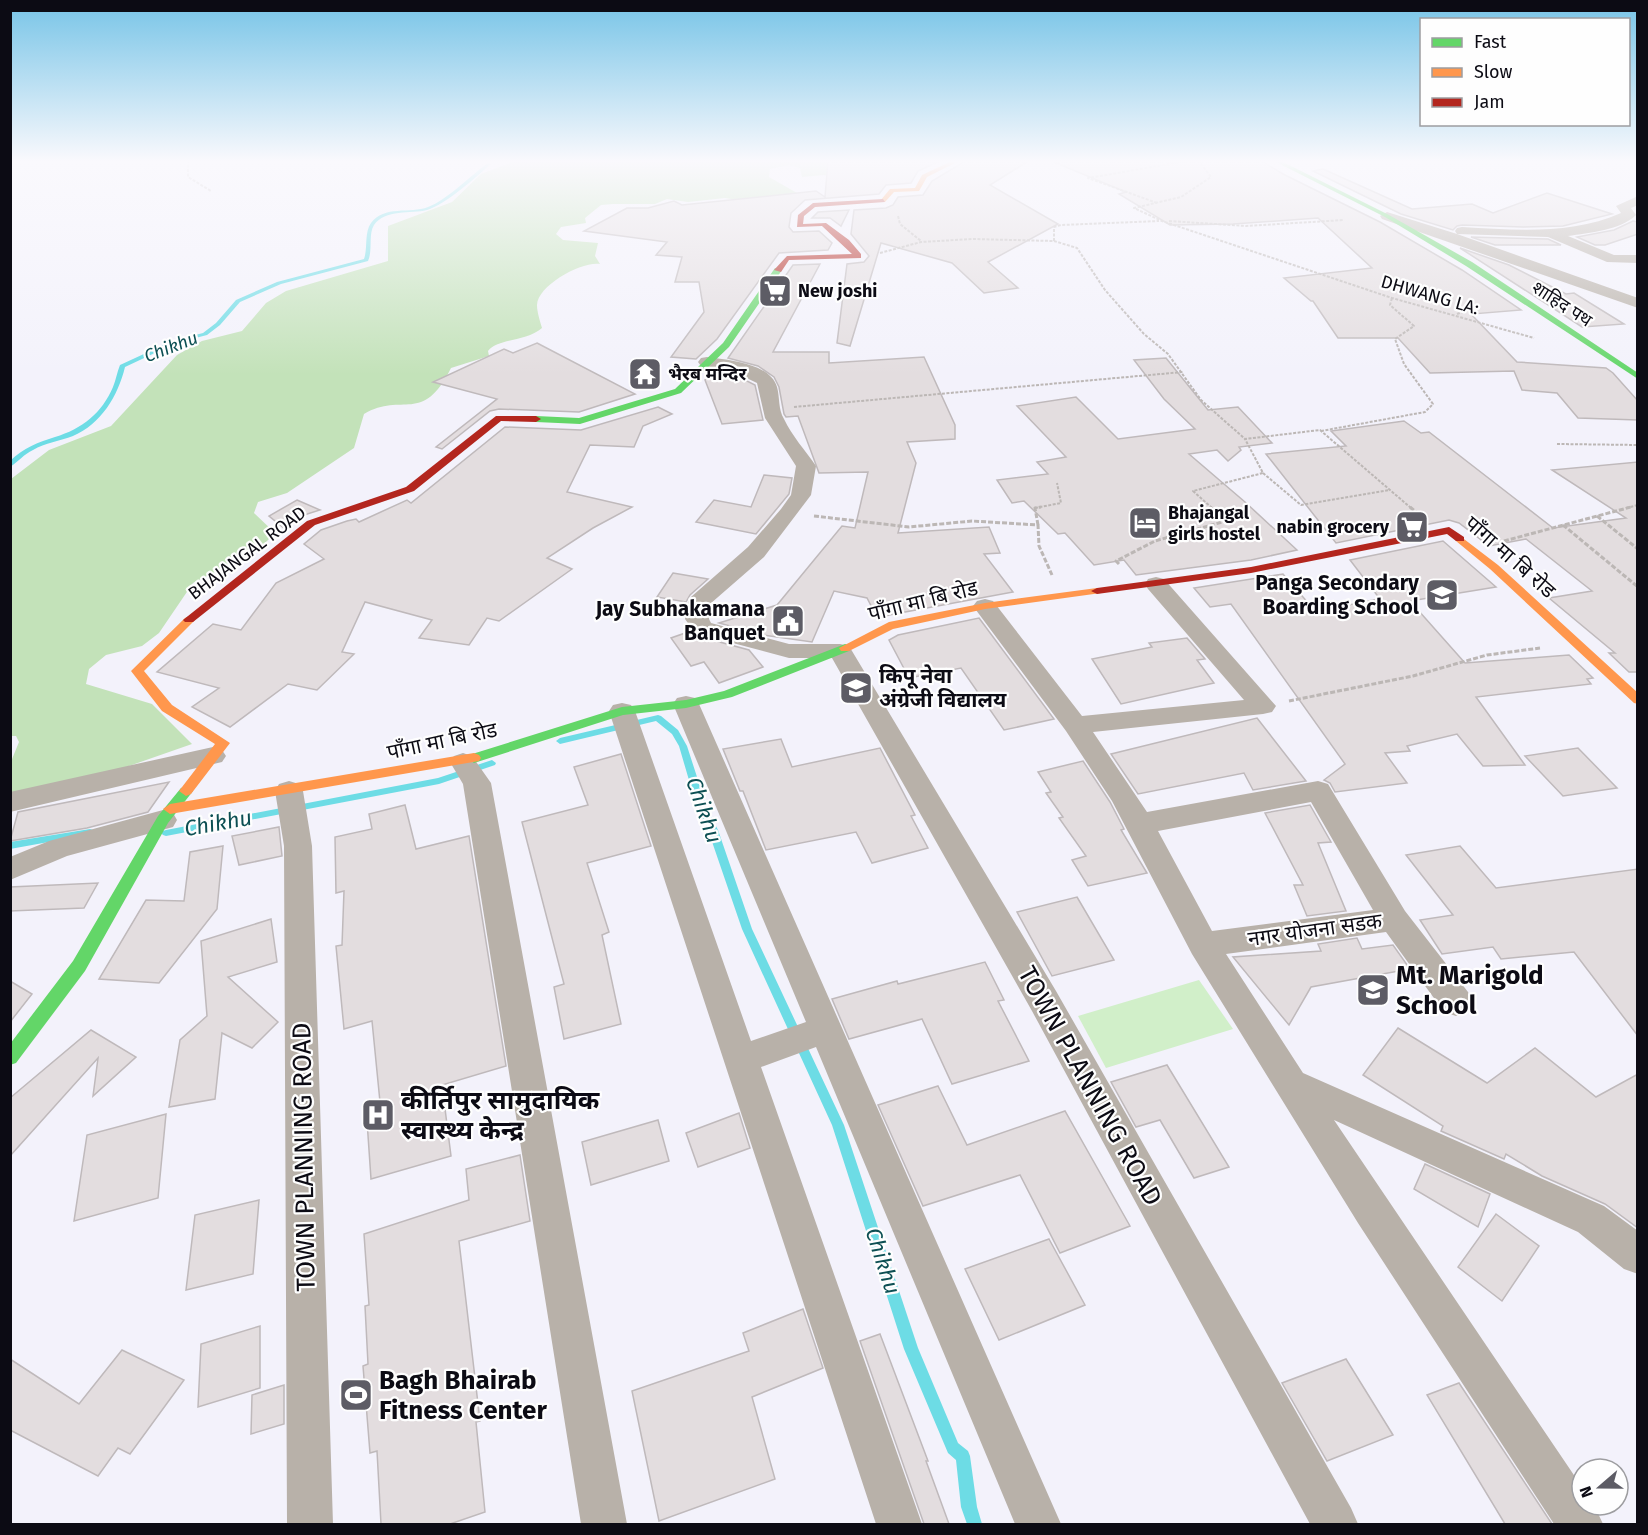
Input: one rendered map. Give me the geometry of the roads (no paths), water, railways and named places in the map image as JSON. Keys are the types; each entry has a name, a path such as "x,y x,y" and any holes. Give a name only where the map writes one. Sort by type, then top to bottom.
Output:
{"street":[{"name":"BHAJANGAL ROAD","path":"213,756 223,743 166,708 137,671 193,616 311,524 410,489 499,418 580,420 678,390 726,345 787,258 858,256 833,232"},
{"name":"शाहिद पथ","path":"1413,232 1469,264 1638,377"},
{"path":"1436,232 1638,303"},
{"path":"1486,232 1559,232"},
{"path":"1549,233 1612,259 1638,260"},
{"path":"707,362 724,364 761,376 767,383 770,409 779,428 806,466 801,495 756,552 699,602 697,619 703,628 789,651 840,651"},
{"name":"पाँगा मा बि रोड","path":"167,815 289,790 463,762 622,711 686,704 728,694 840,651 889,626 985,606 1156,584 1311,560 1449,530 1494,567 1638,700"},
{"path":"1075,725 1263,706 1156,584"},
{"path":"985,606 1075,725 1140,824 1203,945 1371,1210 1580,1524"},
{"name":"TOWN PLANNING ROAD","path":"840,651 1044,1001 1335,1524"},
{"path":"686,704 1038,1524"},
{"path":"622,711 898,1524"},
{"path":"10,802 213,756"},
{"path":"10,1058 79,966 167,815 213,756"},
{"path":"463,762 477,783 604,1524"},
{"name":"TOWN PLANNING ROAD","path":"289,790 298,846 310,1524"},
{"path":"1140,824 1318,791 1394,919"},
{"path":"10,869 59,848 167,815"},
{"name":"नगर योजना सडक","path":"1203,945 1394,919 1456,1002"},
{"path":"740,1060 826,1029"},
{"path":"1290,1083 1591,1219 1638,1254"}],"waterway":[{"name":"Chikhu","path":"10,465 23,453 71,434 90,423 111,397 122,366 174,342 205,334 218,324 238,301 279,283 366,260 370,232"},
{"name":"Chikhu","path":"560,741 658,718 675,732 683,746 703,811 713,830 747,929 838,1125 911,1349 953,1448 963,1456 969,1507 975,1524"},
{"name":"Chikhu","path":"166,833 439,781 492,763"},
{"name":"Chikhu","path":"10,846 90,832"}],"place":[{"name":"New joshi","path":"775,291"},
{"name":"भैरब मन्दिर","path":"645,374"},
{"name":"Bhajangal girls hostel","path":"1145,523"},
{"name":"nabin grocery","path":"1412,527"},
{"name":"Panga Secondary Boarding School","path":"1442,595"},
{"name":"Jay Subhakamana Banquet","path":"788,621"},
{"name":"किपू नेवा अंग्रेजी विद्यालय","path":"856,688"},
{"name":"Mt. Marigold School","path":"1373,990"},
{"name":"कीर्तिपुर सामुदायिक स्वास्थ्य केन्द्र","path":"378,1115"},
{"name":"Bagh Bhairab Fitness Center","path":"356,1395"}]}
